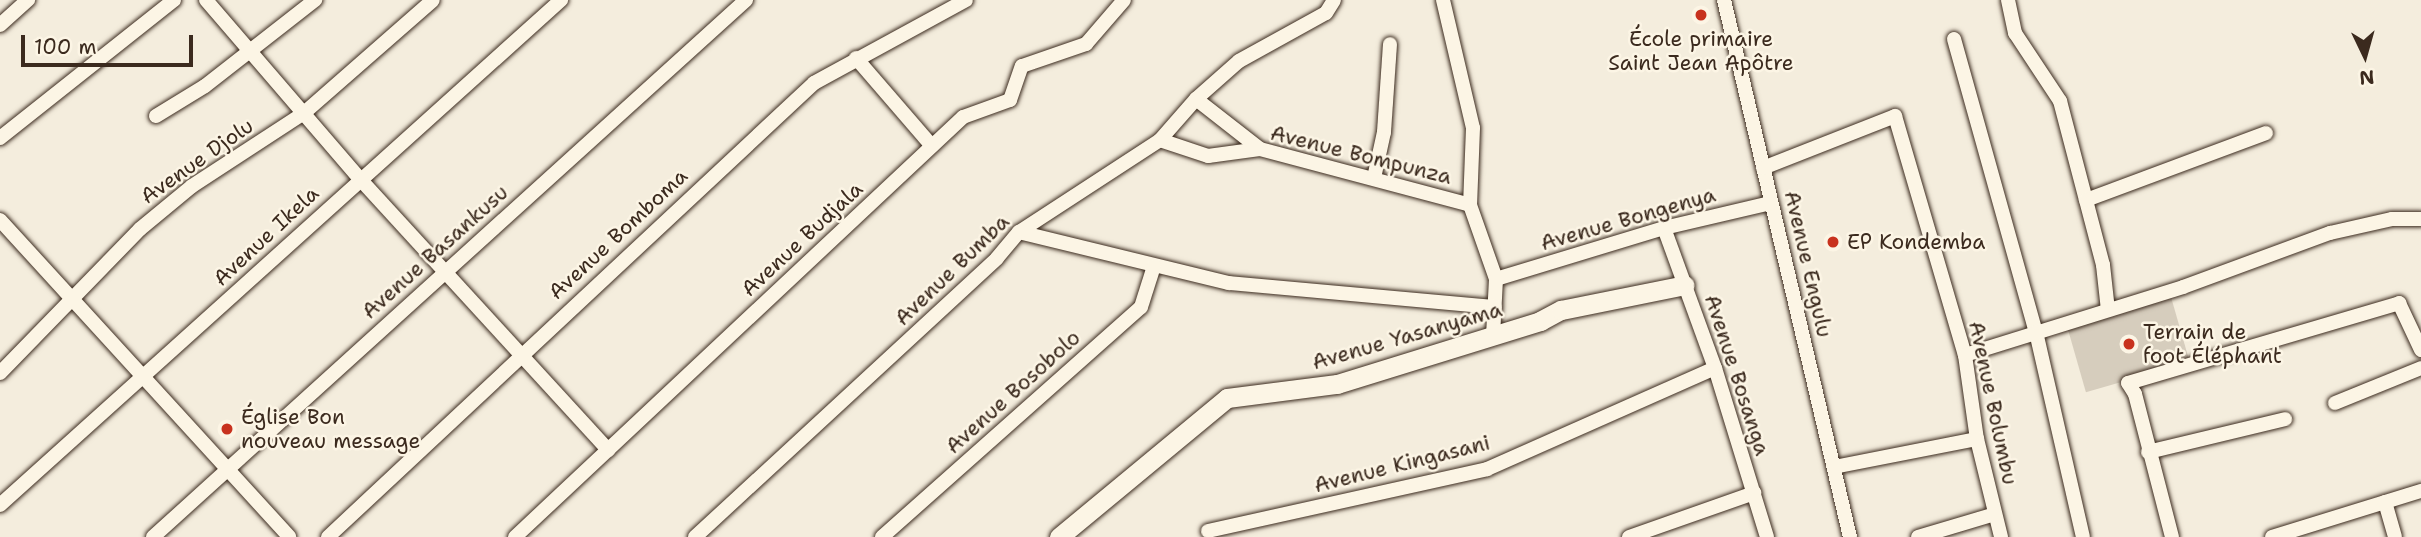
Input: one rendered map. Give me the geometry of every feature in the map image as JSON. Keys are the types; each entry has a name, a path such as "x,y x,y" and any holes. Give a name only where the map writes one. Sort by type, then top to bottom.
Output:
{"street":[{"path":"0,25 27,0"},
{"path":"0,138 174,0"},
{"path":"206,0 359,178 447,269 520,355 608,450"},
{"path":"156,116 205,86 315,0"},
{"name":"Avenue Djolu","path":"0,373 73,301 140,229 182,195 304,113 433,0"},
{"name":"Avenue Ikela","path":"0,505 359,178 561,0"},
{"name":"Avenue Basankusu","path":"153,537 746,0"},
{"name":"Avenue Bomboma","path":"328,537 814,83 966,0"},
{"name":"Avenue Budjala","path":"515,537 963,117 1010,100 1022,66 1086,44 1124,0"},
{"name":"Avenue Bumba","path":"695,537 998,258 1019,232 1160,140 1196,99 1239,61 1326,13 1334,0"},
{"path":"1443,0 1473,128 1470,205 1496,279 1493,336"},
{"name":"Avenue Engulu","path":"1724,0 1850,537"},
{"path":"2008,0 2015,33 2060,101 2103,265 2108,310"},
{"path":"1954,39 2036,332 2083,537"},
{"path":"1374,178 1384,132 1390,44"},
{"path":"856,58 932,146"},
{"path":"1196,99 1260,149"},
{"name":"Avenue Bolumbu","path":"1763,168 1895,116 1965,355 1977,439 2001,537"},
{"path":"2086,200 2266,133"},
{"name":"Avenue Bompunza","path":"1160,140 1209,156 1260,149 1470,205"},
{"name":"Avenue Bongenya","path":"1496,279 1664,228 1771,202"},
{"path":"1965,355 2108,310 2330,233 2392,219 2421,219"},
{"path":"0,220 289,537"},
{"name":"Avenue Bosanga","path":"1664,228 1715,368 1767,537"},
{"path":"1019,232 1228,283 1495,307"},
{"name":"Avenue Bosobolo","path":"882,537 1142,307 1154,266"},
{"name":"Avenue Yasanyama","path":"1059,537 1227,398 1337,384 1493,336 1561,310 1685,285"},
{"path":"2172,537 2135,394 2128,383 2399,303 2421,349"},
{"name":"Avenue Kingasani","path":"1208,531 1486,469 1715,368"},
{"path":"2335,403 2421,368"},
{"path":"2148,452 2285,419"},
{"path":"1834,467 1977,439"},
{"path":"2272,537 2421,491"},
{"path":"1629,537 1754,494"},
{"path":"2385,502 2395,537"},
{"path":"1918,537 1995,514"}],"shaded area":[{"name":"Terrain de foot Éléphant","path":"2171,297 2190,362 2086,392 2067,327"}],"place":[{"name":"École primaire Saint Jean Apôtre","path":"1701,15"},
{"name":"EP Kondemba","path":"1833,242"},
{"name":"Terrain de foot Éléphant","path":"2129,344"},
{"name":"Église Bon nouveau message","path":"227,429"}]}
